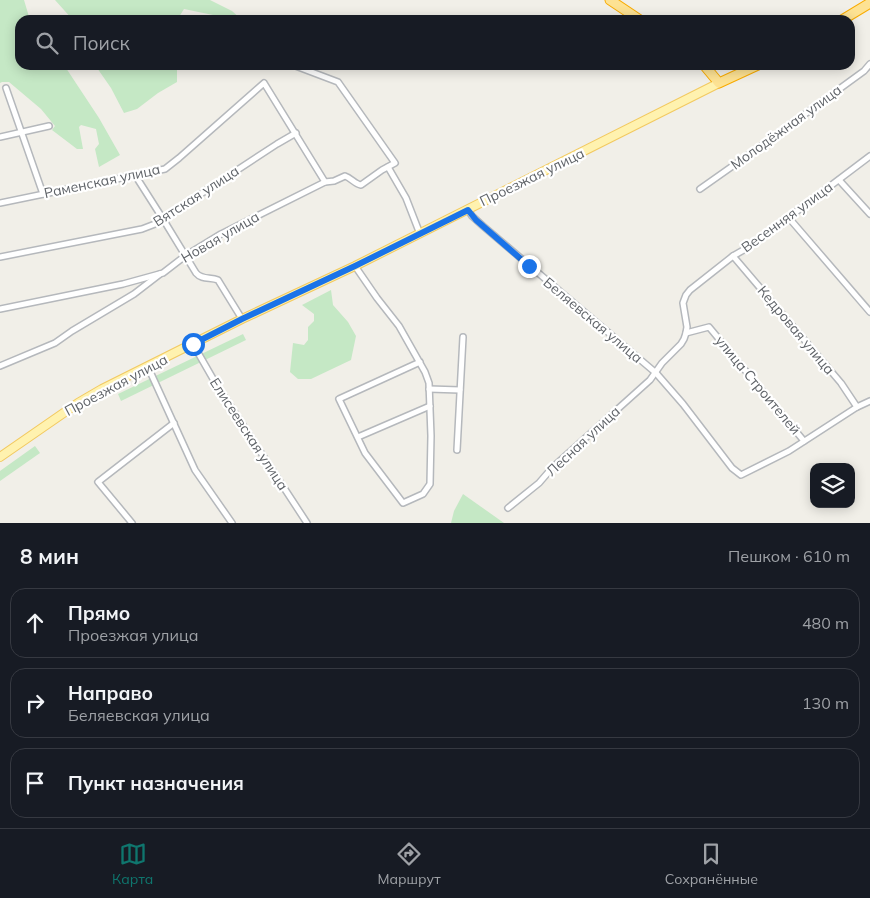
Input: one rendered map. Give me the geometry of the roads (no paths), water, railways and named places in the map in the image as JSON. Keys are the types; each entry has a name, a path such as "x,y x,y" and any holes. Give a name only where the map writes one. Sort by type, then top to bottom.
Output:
{"highway":[{"path":"610,0 632,15"},
{"path":"850,15 870,3"},
{"path":"708,70 719,83 747,70"}],"main road":[{"name":"Проезжая улица","path":"0,457 78,403 102,389 242,319 420,234 719,83"}],"street":[{"name":"Молодёжная улица","path":"700,189 864,71 870,64"},
{"path":"306,70 338,82 395,164 388,167 406,198 420,234"},
{"name":"Раменская улица","path":"0,203 165,169 264,83 296,133"},
{"path":"6,88 43,194"},
{"path":"0,137 49,126"},
{"path":"296,133 325,182"},
{"name":"Вятская улица","path":"0,257 142,230 163,219 276,144 296,133"},
{"name":"Весенняя улица","path":"686,333 684,299 690,290 733,256 789,218 870,156"},
{"name":"Новая улица","path":"0,310 123,284 163,273 185,256 220,234 325,182 334,181 345,176 361,185 388,167"},
{"path":"135,175 199,277 218,280 242,319"},
{"path":"839,180 870,214"},
{"name":"Беляевская улица","path":"468,210 483,226 654,371 683,404 732,468 742,475 789,451 870,400"},
{"path":"789,218 870,312"},
{"name":"Кедровая улица","path":"733,256 841,384 857,407"},
{"path":"355,266 399,326 420,362 429,383 430,484 423,494 403,503 365,453 339,399 420,362"},
{"path":"0,366 55,343 134,294 163,273"},
{"name":"улица Строителей","path":"686,333 709,327 804,441"},
{"name":"Лесная улица","path":"508,508 540,483 552,468 650,380 654,371 681,344 686,333"},
{"path":"457,450 463,337"},
{"name":"Елисеевская улица","path":"193,344 216,384 307,523"},
{"path":"148,366 195,470 232,523"},
{"path":"429,389 460,390"},
{"path":"358,437 430,406"},
{"path":"132,523 98,482 174,423"}]}
